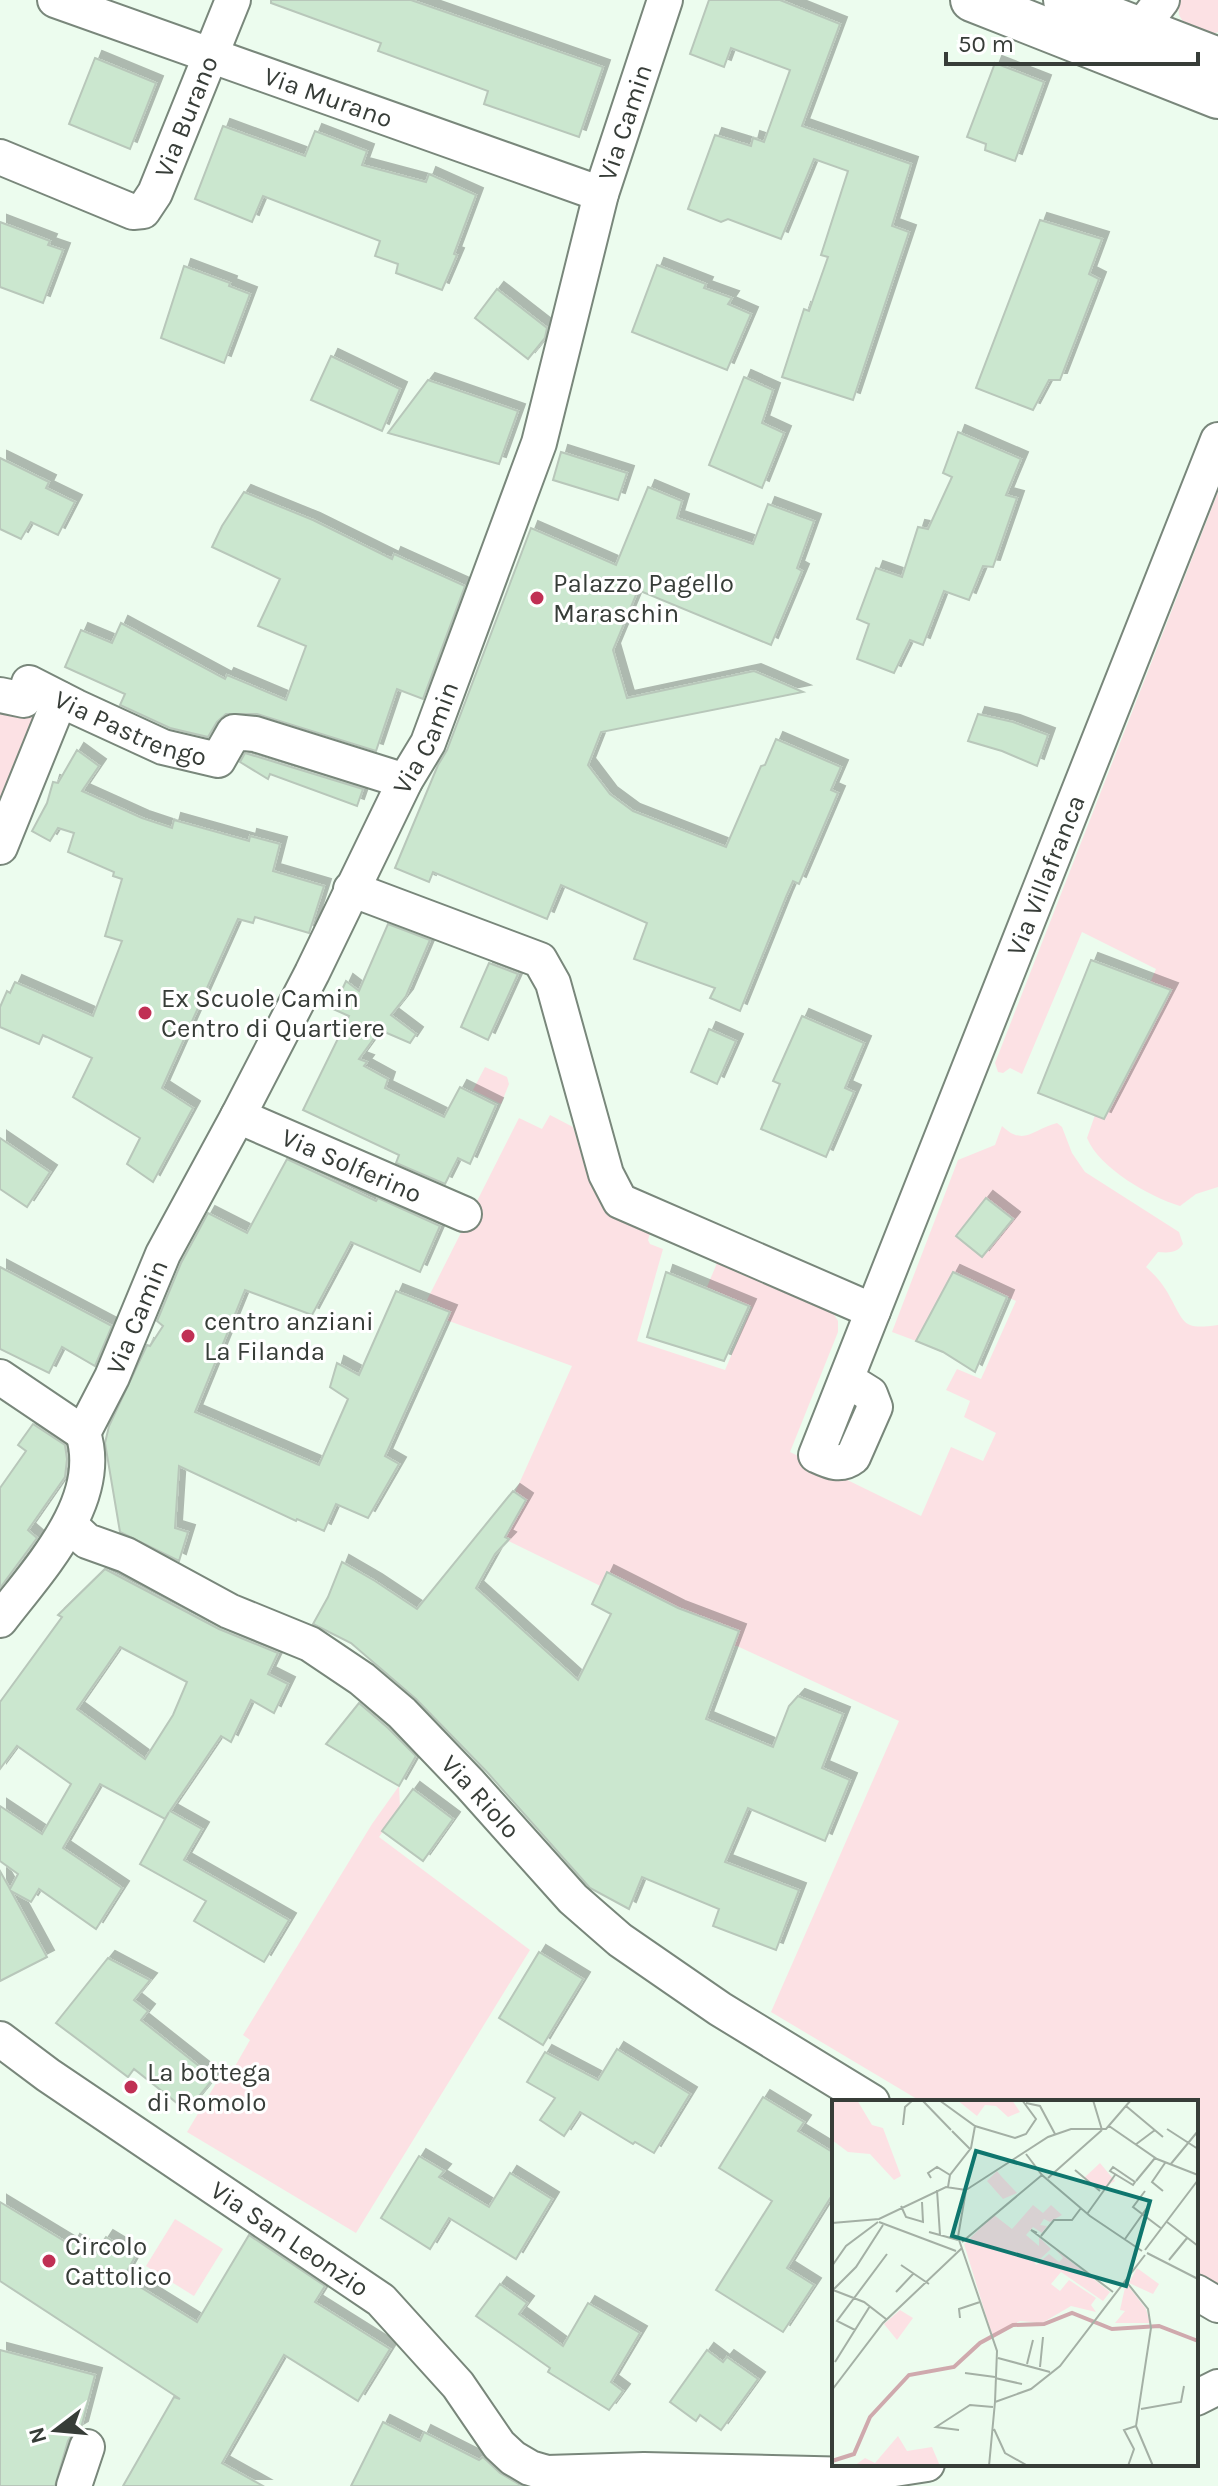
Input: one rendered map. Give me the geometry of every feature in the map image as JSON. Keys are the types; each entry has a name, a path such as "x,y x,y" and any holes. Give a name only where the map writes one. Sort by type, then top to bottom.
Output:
{"main road":[{"path":"972,0 1143,30 1218,97"},
{"path":"1065,0 1218,59"}],"street":[{"name":"Via Murano","path":"55,0 601,194"},
{"name":"Via Burano","path":"0,157 139,212 151,202 233,0"},
{"name":"Via Camin","path":"83,1433 112,1377 163,1254 238,1116 312,973 405,781 428,743 539,443 601,194 665,0"},
{"name":"Via Villafranca","path":"846,1379 1218,440"},
{"name":"Via Pastrengo","path":"15,689 60,699 163,747 218,760 234,732 244,733 405,781"},
{"path":"0,847 60,699"},
{"path":"351,889 540,960 553,983 606,1174 620,1201 873,1311"},
{"name":"Via Solferino","path":"238,1116 464,1214"},
{"path":"0,1377 83,1433 88,1447 82,1494 71,1526 0,1620"},
{"name":"Via Riolo","path":"71,1526 87,1541 126,1555 229,1611 310,1644 362,1679 431,1743 573,1899 620,1940 720,2009 869,2100"},
{"name":"Via San Leonzio","path":"0,2039 30,2063 381,2300 458,2385 499,2445 547,2480"},
{"path":"1198,2293 1218,2305"},
{"path":"1198,2397 1218,2387"},
{"path":"74,2486 87,2447"},
{"path":"547,2480 644,2470 855,2475 914,2466"}],"shaded area":[{"path":"1178,0 1218,0 1218,32 1213,34 1184,23 1179,15"},
{"path":"1218,492 1218,1187 1196,1194 1180,1206 1154,1196 1127,1180 1102,1160 1087,1138 1156,969 1082,932 1022,1074 1010,1068 1003,1073 998,1072 995,1063"},
{"path":"0,696 46,712 0,829"},
{"path":"485,1067 507,1077 509,1084 501,1104 473,1090"},
{"path":"550,1115 573,1127 588,1175 599,1198 620,1219 650,1233 650,1244 663,1249 637,1341 725,1370 752,1307 707,1287 717,1263 833,1313 838,1321 838,1332 790,1452 921,1516 951,1447 983,1461 996,1433 964,1417 970,1401 946,1390 957,1369 981,1379 1016,1301 953,1272 916,1341 892,1332 958,1160 995,1145 1002,1126 1023,1136 1057,1123 1085,1172 1179,1232 1181,1247 1172,1252 1158,1252 1146,1267 1162,1285 1186,1323 1198,1327 1218,1325 1218,2286 1198,2274 1198,2100 919,2100 771,2012 899,1721 737,1646 717,1643 496,1535 572,1366 438,1317 442,1308 427,1300 519,1118 542,1129"},
{"path":"399,1786 400,1807 379,1837 530,1950 356,2233 187,2132 227,2065 234,2068 250,2040 243,2035 372,1824"},
{"path":"175,2219 223,2249 194,2296 146,2266"}],"building":[{"path":"271,0 411,0 603,67 579,137 484,104 488,91 378,51 381,43 271,3"},
{"path":"709,0 780,0 840,24 802,126 911,164 892,226 909,232 853,400 782,377 804,309 809,311 828,257 821,255 848,171 814,159 781,239 728,219 721,222 688,209 715,135 751,146 753,138 764,142 790,70 731,48 724,67 690,54"},
{"path":"95,58 156,83 130,149 69,124"},
{"path":"995,63 1044,82 1015,161 985,150 986,144 967,137"},
{"path":"223,126 305,156 315,131 367,151 362,165 426,182 429,174 476,195 442,290 396,273 398,264 375,256 380,241 263,196 252,222 195,199"},
{"path":"1040,220 1102,239 1089,274 1099,279 1060,380 1049,380 1033,410 976,388"},
{"path":"0,222 50,241 48,245 63,250 43,303 0,287"},
{"path":"657,265 706,284 704,288 732,298 728,304 751,314 727,370 632,332"},
{"path":"184,266 250,294 224,363 161,338"},
{"path":"497,289 547,328 545,338 528,359 475,318"},
{"path":"331,356 400,389 382,431 311,400"},
{"path":"744,377 773,390 762,423 784,433 762,488 709,465"},
{"path":"428,380 518,411 499,464 388,433"},
{"path":"958,432 1021,459 1006,495 1017,498 993,567 983,566 969,600 944,591 923,645 910,640 894,673 857,659 869,624 857,619 876,568 902,577 918,527 928,529 952,477 943,473"},
{"path":"561,452 627,473 618,500 553,480"},
{"path":"0,458 49,482 46,488 75,502 58,535 31,522 21,539 0,529"},
{"path":"648,487 682,501 677,518 753,544 768,504 814,521 797,568 802,571 771,645 638,590 613,650 627,698 754,671 803,692 601,732 588,765 610,794 633,811 726,847 776,739 841,767 831,790 838,793 799,884 793,881 740,1011 710,998 715,988 634,959 647,923 561,885 547,919 433,872 429,882 395,868 447,750 531,528 616,565"},
{"path":"244,492 313,520 392,559 394,554 465,586 423,699 397,689 376,751 257,714 226,714 208,737 170,728 120,705 125,694 65,667 81,630 112,643 121,623 225,679 227,675 286,700 306,646 258,626 280,579 212,547"},
{"path":"978,714 1048,735 1037,766 968,741"},
{"path":"77,750 99,766 82,791 172,828 174,820 249,841 250,836 280,844 273,871 324,886 309,933 255,917 253,923 238,919 162,1088 193,1108 153,1182 127,1164 140,1138 73,1097 92,1058 43,1035 39,1044 0,1027 0,1007 15,982 93,1016 122,941 105,936 122,879 113,876 114,872 68,852 74,833 58,828 50,841 32,831 47,803 53,782 58,783"},
{"path":"245,753 363,789 357,806 270,774 268,779 240,762"},
{"path":"388,924 430,940 406,996 391,1015 416,1034 410,1043 380,1030 359,1059 367,1062 364,1066 388,1079 385,1088 444,1117 460,1087 496,1105 470,1164 458,1158 445,1184 396,1163 399,1155 303,1110 349,1016 333,1009 346,981 359,991"},
{"path":"1091,960 1171,990 1104,1119 1038,1093"},
{"path":"489,963 518,974 488,1040 461,1027"},
{"path":"802,1016 864,1043 845,1088 854,1092 826,1157 761,1129 780,1084 773,1081"},
{"path":"709,1029 736,1041 717,1084 691,1072"},
{"path":"0,1138 50,1172 27,1207 0,1189"},
{"path":"287,1159 376,1201 378,1198 440,1226 420,1272 351,1242 312,1315 245,1290 195,1412 319,1465 348,1399 330,1387 337,1363 359,1375 396,1291 450,1312 385,1456 399,1464 368,1518 336,1504 324,1531 179,1466 175,1528 188,1532 179,1561 120,1532 105,1443 109,1426 147,1345 150,1346 163,1326 157,1321 181,1263 208,1213 247,1233"},
{"path":"986,1198 1013,1219 982,1257 956,1236"},
{"path":"0,1267 112,1326 95,1366 62,1347 49,1373 0,1349"},
{"path":"666,1272 749,1306 724,1361 647,1337"},
{"path":"953,1272 1007,1297 975,1372 943,1352 916,1341"},
{"path":"33,1424 65,1445 65,1477 28,1530 37,1538 0,1588 0,1488 26,1451 18,1445"},
{"path":"513,1491 526,1500 505,1537 509,1539 495,1554 476,1588 578,1680 611,1614 592,1604 607,1572 678,1608 739,1631 706,1719 773,1747 789,1706 798,1696 843,1714 822,1768 850,1780 825,1841 748,1808 725,1862 799,1890 776,1950 713,1926 719,1909 642,1877 629,1909 590,1888 487,1772 416,1699 351,1643 313,1624 342,1562 417,1609"},
{"path":"105,1569 219,1629 278,1653 268,1674 288,1684 274,1713 251,1700 231,1742 221,1736 170,1811 202,1829 184,1860 289,1920 264,1962 194,1921 206,1901 140,1864 169,1812 165,1819 100,1784 63,1848 122,1888 96,1929 39,1889 31,1902 11,1891 47,1957 0,1981 0,1871 10,1889 18,1874 0,1861 0,1806 42,1834 71,1784 17,1746 0,1769 0,1702 62,1617 58,1615","holes":["120,1647 187,1682 173,1715 145,1759 77,1709"]},
{"path":"359,1703 416,1756 399,1786 326,1744"},
{"path":"413,1789 453,1819 423,1861 382,1831"},
{"path":"539,1952 583,1979 543,2045 499,2018"},
{"path":"108,1958 150,1980 134,2000 148,2011 141,2020 214,2078 187,2111 134,2069 128,2077 56,2023"},
{"path":"617,2049 690,2094 654,2153 580,2112 564,2136 540,2120 555,2098 527,2082 545,2052 598,2080"},
{"path":"763,2097 804,2122 798,2131 832,2152 832,2195 787,2268 814,2285 783,2332 716,2290 772,2201 719,2168"},
{"path":"419,2156 444,2171 439,2177 489,2207 510,2173 552,2199 516,2259 449,2218 430,2249 381,2218"},
{"path":"0,2202 71,2245 73,2241 95,2254 106,2237 136,2255 124,2277 197,2322 249,2235 325,2286 315,2302 390,2349 358,2401 284,2355 222,2463 263,2486 123,2486 174,2397 180,2399 0,2281"},
{"path":"500,2284 527,2303 519,2314 563,2346 588,2303 640,2333 611,2382 623,2391 609,2410 548,2372 550,2368 476,2316"},
{"path":"0,2350 95,2375 81,2428 68,2441 55,2486 0,2486"},
{"path":"707,2350 723,2362 727,2357 758,2379 721,2430 700,2415 696,2421 670,2402"},
{"path":"383,2422 420,2441 424,2432 479,2460 483,2457 500,2473 522,2486 351,2486"}],"place":[{"name":"Palazzo Pagello Maraschin","path":"537,598"},
{"name":"Ex Scuole Camin Centro di Quartiere","path":"145,1013"},
{"name":"centro anziani La Filanda","path":"188,1336"},
{"name":"La bottega di Romolo","path":"131,2087"},
{"name":"Circolo Cattolico","path":"49,2261"}]}
